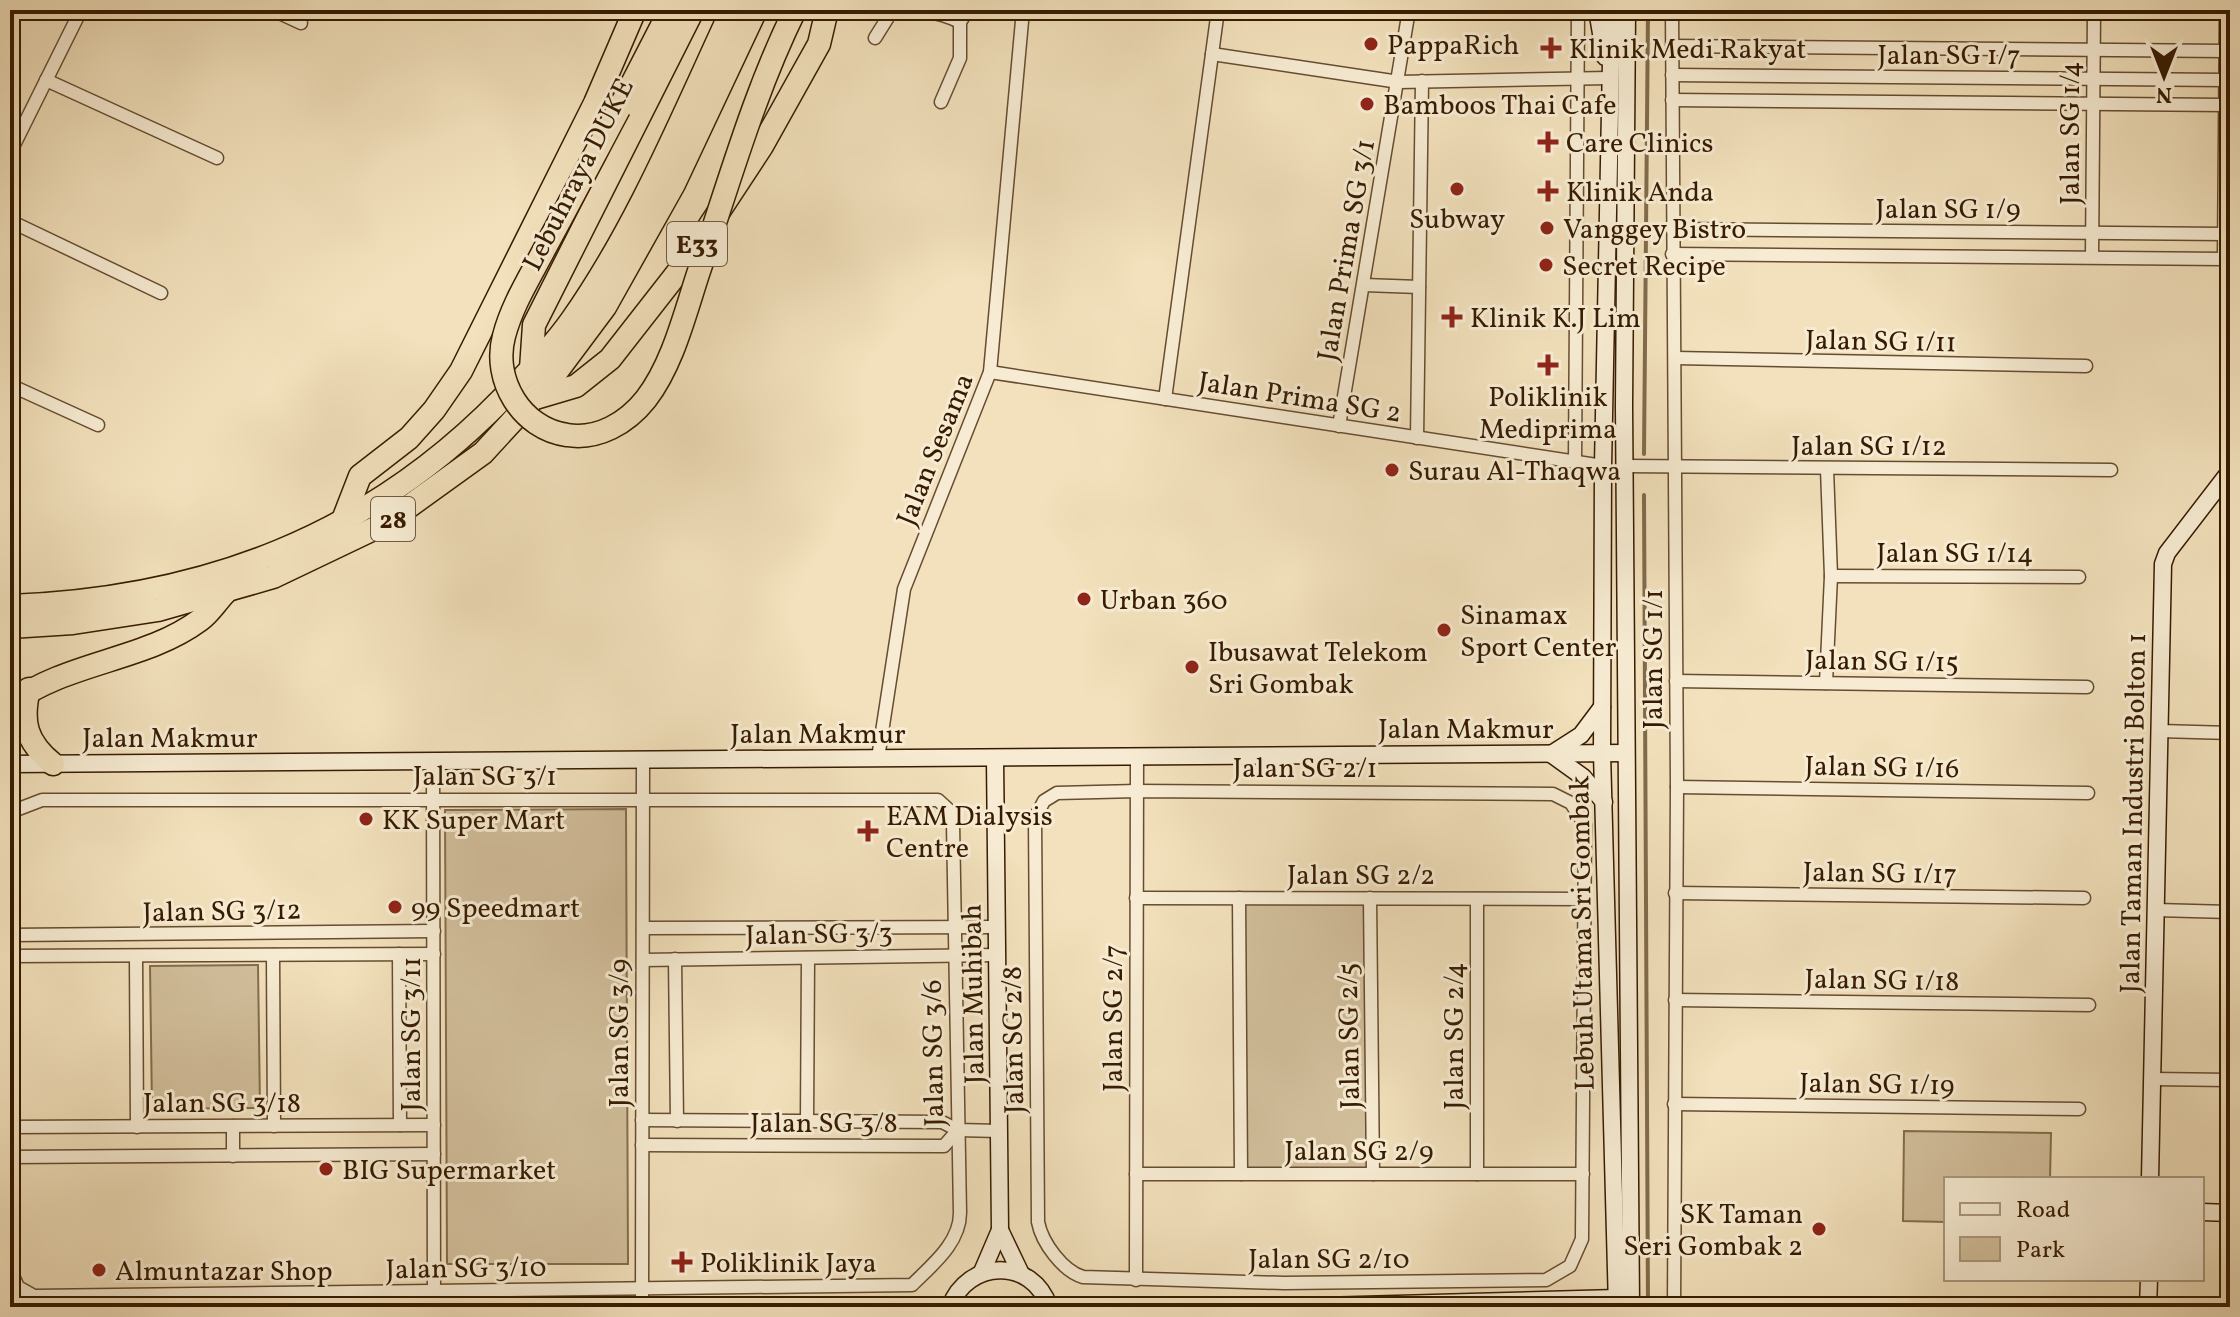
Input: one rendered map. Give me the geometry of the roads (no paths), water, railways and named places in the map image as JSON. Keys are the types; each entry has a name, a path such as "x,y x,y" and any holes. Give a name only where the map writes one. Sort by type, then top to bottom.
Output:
{"highway":[{"path":"341,525 360,476 409,438 434,410 461,371 595,103 635,10"},
{"path":"670,10 518,300 503,337 504,377 522,414 557,434 579,437 598,433 633,413 648,397 686,309 756,100 795,10"},
{"name":"Lebuhraya DUKE","path":"531,369 534,325 693,10"},
{"name":"28","path":"10,627 117,617 225,593 298,568 386,523 483,453 586,336 594,304 613,255 732,10"},
{"name":"28","path":"10,606 114,596 188,582 263,559 341,525 446,452 594,304 674,184 756,10"},
{"name":"E33","path":"532,399 576,386 610,359 685,263 762,146 819,44 827,10"},
{"path":"819,44 841,10"},
{"path":"10,704 29,689 64,672 161,641 201,620 225,593"},
{"path":"29,689 24,719 29,738 53,764"}],"street":[{"path":"10,153 81,10"},
{"path":"273,10 301,23"},
{"path":"941,102 960,58 960,22 968,10"},
{"name":"Jalan Sesama","path":"878,758 904,589 990,372 1023,10"},
{"path":"1165,399 1218,10"},
{"name":"Jalan Prima SG 3/1","path":"1339,426 1409,10"},
{"path":"1575,462 1578,10"},
{"name":"Lebuh Utama Sri Gombak","path":"1597,10 1609,78"},
{"name":"Lebuh Utama Sri Gombak","path":"1612,10 1603,466 1602,753 1608,1032 1622,1304"},
{"name":"Lebuh Utama Sri Gombak","path":"1622,1304 1627,10"},
{"name":"Lebuh Utama Sri Gombak","path":"1628,82 1635,10"},
{"name":"Jalan SG 1/1","path":"1672,10 1677,787 1674,1307"},
{"name":"Jalan SG 1/4","path":"2092,257 2094,10"},
{"path":"1672,254 2224,259 2226,10"},
{"path":"875,38 890,14 928,12 960,22"},
{"name":"Jalan SG 1/7","path":"1672,46 2226,51"},
{"path":"1212,54 1399,82 1609,78"},
{"name":"Jalan SG 1/7","path":"1672,75 2225,80"},
{"path":"46,80 217,158"},
{"path":"1417,438 1422,81"},
{"path":"1672,100 2225,105"},
{"path":"10,221 161,293"},
{"name":"Jalan SG 1/9","path":"1672,229 2224,234"},
{"path":"1827,231 1828,255"},
{"path":"1364,285 1419,287"},
{"name":"Jalan SG 1/11","path":"1675,358 2086,366"},
{"name":"Jalan Prima SG 2","path":"990,372 1603,466"},
{"path":"10,385 98,425"},
{"name":"Jalan SG 1/12","path":"1625,466 2111,470"},
{"path":"1826,683 1831,576 1827,469"},
{"name":"Jalan Taman Industri Bolton 1","path":"2150,1177 2163,564 2167,553 2230,471"},
{"name":"Jalan SG 1/14","path":"1831,576 2079,577"},
{"name":"Jalan SG 1/15","path":"1676,681 2087,687"},
{"path":"1602,706 1581,735 1551,754 1583,777 1604,802"},
{"path":"2160,731 2230,733"},
{"name":"Jalan Makmur","path":"10,764 1626,753"},
{"name":"Jalan SG 2/7","path":"1136,1280 1137,757"},
{"name":"Jalan Muhibah","path":"982,1272 1000,1230 995,758"},
{"name":"Jalan SG 3/9","path":"642,1307 643,760"},
{"name":"Jalan SG 3/11","path":"433,761 434,1307"},
{"name":"Jalan SG 1/16","path":"1677,787 2088,793"},
{"name":"Jalan SG 2/1","path":"1057,793 1553,794 1571,803 1585,825 1585,899"},
{"name":"Jalan SG 2/8","path":"1057,793 1044,801 1035,818 1038,1222 1043,1237 1063,1263 1073,1274 1083,1277"},
{"name":"Jalan SG 3/1","path":"10,820 24,805 42,800 929,798 945,805"},
{"name":"Jalan SG 3/6","path":"912,1285 960,1228 953,823 945,805"},
{"name":"Jalan SG 1/17","path":"1675,893 2084,898"},
{"name":"Jalan SG 2/2","path":"1136,898 1585,899"},
{"path":"1239,898 1241,1174"},
{"name":"Jalan SG 2/5","path":"1370,898 1373,1174"},
{"name":"Jalan SG 2/4","path":"1477,899 1477,1174"},
{"path":"1583,1174 1585,899"},
{"path":"2156,910 2230,912"},
{"path":"643,928 997,927"},
{"name":"Jalan SG 3/12","path":"10,935 434,931"},
{"path":"230,934 230,955"},
{"path":"399,954 400,1125"},
{"path":"10,956 434,954"},
{"path":"273,955 274,1126"},
{"name":"Jalan SG 3/3","path":"643,960 997,955"},
{"path":"136,956 137,1127"},
{"path":"807,1122 808,958"},
{"path":"675,959 677,1121"},
{"name":"Jalan SG 1/18","path":"1675,1000 2089,1005"},
{"path":"1584,1033 1608,1032"},
{"path":"2152,1079 2230,1080"},
{"name":"Jalan SG 1/19","path":"1674,1104 2079,1109"},
{"path":"642,1120 942,1122 958,1130"},
{"name":"Jalan SG 3/18","path":"10,1129 434,1125"},
{"path":"233,1126 233,1156"},
{"path":"10,1129 10,1215"},
{"name":"Jalan SG 3/8","path":"642,1145 944,1146 958,1130 999,1131"},
{"path":"11,1157 434,1154"},
{"name":"Jalan SG 2/9","path":"1136,1174 1583,1174"},
{"name":"Jalan SG 2/10","path":"1083,1277 1300,1283 1546,1280 1570,1266 1582,1239 1583,1174"},
{"path":"2204,1212 2230,1213"},
{"name":"Jalan Muhibah","path":"1000,1230 1021,1274 1042,1291 1052,1306"},
{"name":"Jalan SG 3/10","path":"10,1269 15,1283 34,1296 912,1285"},
{"path":"948,1306 963,1284 982,1272 1002,1269 1021,1274"},
{"path":"2148,1307 2149,1281"},
{"path":"1285,1307 1622,1304"}],"waterway":[{"path":"1644,454 1648,10"},
{"path":"1644,495 1648,1307"}],"place":[{"name":"PappaRich","path":"1371,44"},
{"name":"Klinik Medi Rakyat","path":"1551,48"},
{"name":"Bamboos Thai Cafe","path":"1367,104"},
{"name":"Care Clinics","path":"1548,142"},
{"name":"Subway","path":"1457,189"},
{"name":"Klinik Anda","path":"1548,191"},
{"name":"Vanggey Bistro","path":"1547,228"},
{"name":"Secret Recipe","path":"1546,265"},
{"name":"Klinik K.J Lim","path":"1452,317"},
{"name":"Poliklinik Mediprima","path":"1548,365"},
{"name":"Surau Al-Thaqwa","path":"1392,470"},
{"name":"Urban 360","path":"1084,599"},
{"name":"Sinamax Sport Center","path":"1444,630"},
{"name":"Ibusawat Telekom Sri Gombak","path":"1192,667"},
{"name":"KK Super Mart","path":"366,819"},
{"name":"EAM Dialysis Centre","path":"868,831"},
{"name":"99 Speedmart","path":"395,907"},
{"name":"BIG Supermarket","path":"326,1169"},
{"name":"SK Taman Seri Gombak 2","path":"1819,1229"},
{"name":"Poliklinik Jaya","path":"682,1262"},
{"name":"Almuntazar Shop","path":"99,1270"}]}
